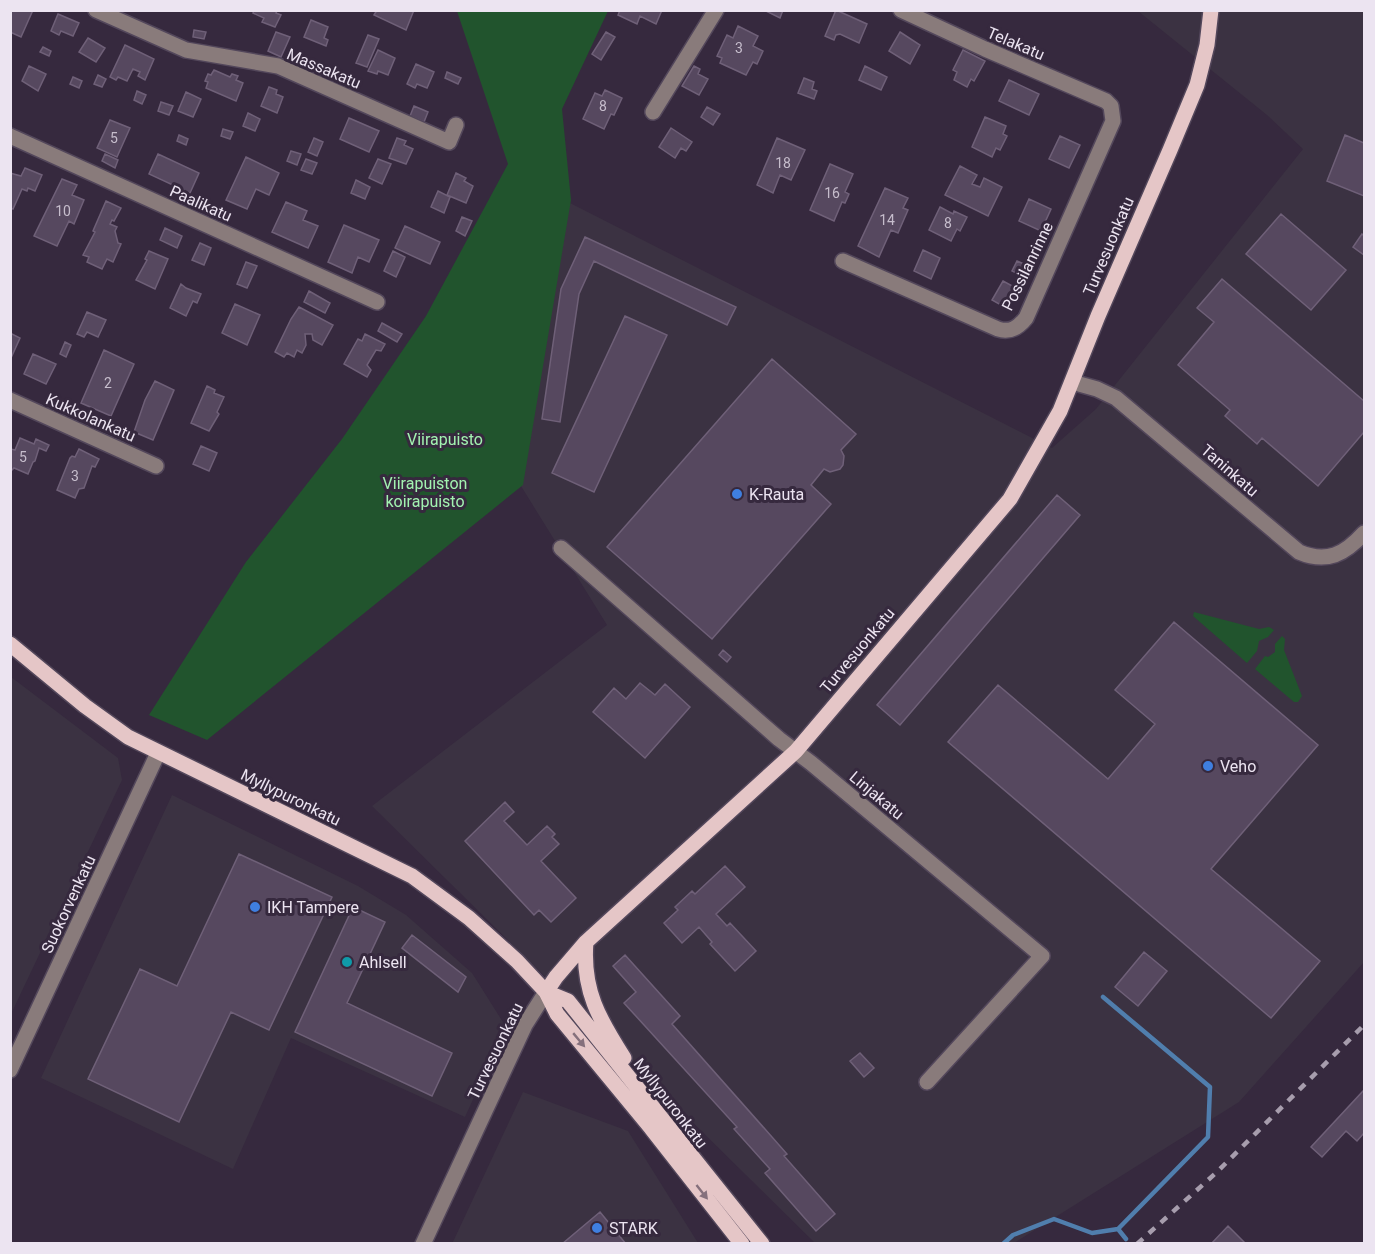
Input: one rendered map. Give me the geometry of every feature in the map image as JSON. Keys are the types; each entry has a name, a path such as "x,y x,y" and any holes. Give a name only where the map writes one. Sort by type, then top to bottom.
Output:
{"main road":[{"name":"Turvesuonkatu","path":"546,992 586,942 796,751 1010,499 1060,411 1197,84 1207,45 1211,10"},
{"name":"Myllypuronkatu","path":"10,644 107,723 158,753 412,876 469,918 518,961 546,992 557,1014 742,1244"},
{"path":"586,942 584,961 593,1006 628,1065 691,1157"},
{"name":"Myllypuronkatu","path":"546,992 568,1001 762,1244"}],"street":[{"name":"Massakatu","path":"96,10 186,50 278,66 449,142 456,125"},
{"path":"653,112 716,10"},
{"name":"Telakatu","path":"901,10 985,50 1107,100 1113,112"},
{"name":"Possilanrinne","path":"843,261 998,329 1006,331 1014,329 1026,318 1110,129 1113,112"},
{"name":"Paalikatu","path":"10,136 377,302"},
{"name":"Taninkatu","path":"1072,382 1097,389 1116,398 1299,552 1312,558 1335,555 1350,547 1365,533"},
{"name":"Kukkolankatu","path":"10,400 156,466"},
{"name":"Linjakatu","path":"561,548 778,739 796,751 1042,956 927,1082"},
{"name":"Suokorvenkatu","path":"10,1070 158,753"},
{"name":"Turvesuonkatu","path":"423,1244 525,1025 546,992"}],"shaded area":[{"path":"1138,11 1364,11 1364,962 1239,1102 1014,1243 815,1243 372,806 607,625 521,486 568,202 1052,448 1096,409 1303,149 1267,115"},
{"path":"11,677 118,758 122,780 11,1014"},
{"path":"172,795 358,886 406,915 472,973 506,1027 465,1117 291,1038 233,1169 41,1078"},
{"path":"523,1092 628,1131 698,1243 452,1244"}],"green space":[{"name":"Viirapuisto","path":"457,11 608,11 562,109 571,200 523,485 207,740 149,715 246,562 342,439 426,316 508,164"},
{"path":"1194,612 1259,629 1269,627 1274,630 1268,637 1259,641 1257,651 1247,663 1193,616"},
{"path":"1282,636 1285,639 1284,650 1302,696 1298,702 1294,702 1255,669 1265,656 1268,657 1275,652 1275,644"}],"building":[{"path":"10,10 33,10 21,37 10,32"},
{"path":"254,10 277,10 276,13 281,15 275,27 262,22 264,18 253,13"},
{"path":"377,10 414,10 406,30 374,15"},
{"path":"620,10 662,10 656,24 640,16 637,24 618,15"},
{"path":"764,10 783,10 780,18"},
{"path":"836,10 867,24 859,43 840,34 836,35 834,40 825,36"},
{"path":"58,14 79,23 73,36 61,31 59,35 51,31"},
{"path":"311,20 328,27 324,38 328,40 326,46 304,37"},
{"path":"738,26 758,36 753,46 763,51 757,64 753,62 746,75 720,63 722,58 717,56 727,35 733,38"},
{"path":"194,30 206,32 204,39 193,37"},
{"path":"276,32 290,37 281,57 268,51"},
{"path":"606,32 615,37 601,60 592,54"},
{"path":"900,32 920,45 910,64 889,51"},
{"path":"368,35 379,39 367,67 356,63"},
{"path":"88,38 105,48 96,62 79,52"},
{"path":"125,45 154,59 145,80 138,76 140,72 133,69 127,81 118,77 116,80 110,77"},
{"path":"43,47 51,51 49,56 40,52"},
{"path":"378,50 395,58 388,75 378,71 377,74 368,71"},
{"path":"963,50 985,61 974,81 971,79 967,87 954,80 957,72 953,70"},
{"path":"416,64 434,72 427,88 417,84 415,88 407,84"},
{"path":"29,66 46,74 38,91 22,81"},
{"path":"694,66 700,69 698,74 708,79 699,95 682,86"},
{"path":"865,66 887,77 881,90 859,80"},
{"path":"214,70 230,77 232,74 238,76 236,80 243,83 236,101 206,88 208,82 205,81 208,74 211,75"},
{"path":"447,72 461,78 458,84 445,78"},
{"path":"98,75 106,79 102,87 94,84"},
{"path":"73,77 82,81 79,88 70,84"},
{"path":"804,78 814,82 812,89 817,91 814,99 798,93"},
{"path":"1009,80 1039,94 1029,115 999,101"},
{"path":"269,87 277,90 276,94 283,97 277,113 261,106"},
{"path":"605,90 622,98 604,129 583,119 595,93 602,96"},
{"path":"137,91 146,95 142,104 134,100"},
{"path":"186,92 201,99 193,117 178,111"},
{"path":"161,102 173,106 169,115 158,111"},
{"path":"414,106 428,112 424,122 410,116"},
{"path":"707,107 720,114 713,125 701,117"},
{"path":"248,113 260,119 255,131 243,126"},
{"path":"985,117 1006,126 1003,134 1007,136 1000,150 996,148 992,157 972,147"},
{"path":"349,118 379,131 369,152 340,139"},
{"path":"110,120 130,128 117,157 97,148"},
{"path":"671,128 692,142 686,151 681,148 675,158 659,147"},
{"path":"223,129 233,132 230,139 221,136"},
{"path":"179,135 188,139 186,145 177,141"},
{"path":"1345,135 1364,143 1364,196 1327,181"},
{"path":"1060,136 1080,145 1069,168 1049,159"},
{"path":"314,138 323,142 317,156 308,152"},
{"path":"397,138 406,141 404,145 413,149 406,164 389,158"},
{"path":"777,138 805,150 791,180 780,175 773,193 757,185"},
{"path":"291,151 301,154 297,165 287,161"},
{"path":"105,154 118,160 115,168 102,161"},
{"path":"158,154 199,173 190,193 149,174"},
{"path":"246,157 279,173 269,195 256,189 247,209 226,200"},
{"path":"306,159 317,163 312,174 301,170"},
{"path":"378,159 391,164 382,184 369,178"},
{"path":"830,164 853,174 845,192 849,194 845,203 842,202 834,221 810,210"},
{"path":"960,166 977,175 972,184 980,187 984,178 1002,187 988,216 945,195"},
{"path":"25,168 42,175 35,191 28,188 27,191 22,189 13,209 10,208 10,173 21,176"},
{"path":"456,173 466,178 464,181 473,186 466,203 447,195"},
{"path":"62,179 77,185 72,195 84,200 74,224 69,221 57,246 34,236"},
{"path":"356,180 370,187 365,199 351,193"},
{"path":"885,188 908,198 903,208 908,210 898,233 891,230 879,257 858,246"},
{"path":"438,191 450,197 444,213 431,207"},
{"path":"1029,199 1051,209 1041,231 1019,221"},
{"path":"106,201 121,208 110,224 117,227 115,231 118,243 121,244 113,262 107,259 102,269 87,262 89,257 83,255 95,232 93,231"},
{"path":"286,202 307,211 303,220 318,226 308,248 272,232"},
{"path":"940,207 953,214 954,211 967,217 960,231 957,229 951,241 929,230"},
{"path":"1281,214 1346,270 1311,310 1246,254"},
{"path":"462,217 472,221 465,236 456,231"},
{"path":"344,225 379,240 369,262 358,257 352,273 328,262"},
{"path":"405,226 440,242 430,264 395,248"},
{"path":"165,228 182,236 177,248 160,240"},
{"path":"1362,234 1364,236 1364,255 1353,247"},
{"path":"585,237 736,307 727,325 594,261 579,294 560,422 542,419 561,289"},
{"path":"200,243 211,248 204,265 192,260"},
{"path":"923,250 940,258 931,279 914,271"},
{"path":"149,251 168,259 155,289 136,280 147,260 145,259"},
{"path":"393,251 405,257 396,277 384,271"},
{"path":"1017,261 1031,267 1026,278 1012,271"},
{"path":"246,262 257,266 247,288 237,284"},
{"path":"1222,279 1364,401 1364,432 1318,486 1262,438 1257,444 1225,416 1230,410 1178,365 1214,322 1197,308"},
{"path":"1003,281 1018,289 1008,309 992,300"},
{"path":"181,284 201,294 197,303 193,301 186,316 170,308"},
{"path":"309,291 330,303 325,313 304,302"},
{"path":"235,304 260,315 247,345 222,333"},
{"path":"299,307 333,325 322,345 313,340 312,334 305,334 306,345 302,353 297,350 294,357 287,353 284,357 275,352"},
{"path":"87,312 106,320 98,337 87,332 84,337 77,334"},
{"path":"625,316 667,335 594,492 552,473"},
{"path":"382,323 402,334 397,342 378,331"},
{"path":"10,333 20,338 11,358 10,358"},
{"path":"365,334 385,344 381,351 376,350 367,365 371,370 367,377 344,364 358,339 362,341"},
{"path":"65,342 71,345 66,357 60,354"},
{"path":"104,350 134,364 111,416 81,403"},
{"path":"33,354 56,364 46,384 24,374"},
{"name":"K-Rauta","path":"772,359 856,434 841,450 844,456 840,469 830,472 824,469 811,485 831,504 712,639 607,547"},
{"path":"155,381 174,390 153,440 134,432 145,400"},
{"path":"207,386 215,390 214,393 224,397 217,412 219,414 209,431 191,423"},
{"path":"20,438 34,444 36,439 49,445 46,451 39,448 28,474 14,468 10,472 10,451 15,450"},
{"path":"201,446 217,453 209,471 193,464"},
{"path":"79,449 99,459 95,467 92,466 84,488 79,489 75,498 57,490 70,458 75,457"},
{"path":"1057,495 1080,515 900,725 877,705"},
{"path":"1174,622 1318,745 1211,869 1320,961 1271,1018 948,742 998,685 1108,779 1155,724 1115,690"},
{"path":"723,650 731,657 727,662 719,655"},
{"path":"640,683 655,695 665,684 690,707 645,758 593,712 614,688 626,699"},
{"path":"505,802 514,812 504,821 527,845 547,826 555,834 552,837 559,844 541,861 576,898 551,922 539,910 534,915 465,841"},
{"path":"239,854 332,897 269,1030 231,1012 179,1122 88,1079 140,969 177,986"},
{"path":"725,866 745,887 716,914 727,926 730,923 756,951 735,971 710,944 712,942 699,927 682,943 664,923 678,910 675,907 692,891 695,894"},
{"name":"Ahlsell","path":"353,907 385,922 347,1003 452,1053 432,1096 295,1032"},
{"path":"412,935 466,977 458,992 402,948"},
{"path":"1144,952 1167,971 1138,1006 1115,987"},
{"path":"625,955 680,1016 672,1024 787,1154 784,1156 835,1214 816,1231 765,1173 770,1169 734,1129 737,1127 624,1003 636,992 613,966"},
{"path":"860,1053 874,1068 864,1077 850,1061"},
{"path":"1364,1090 1364,1133 1357,1141 1346,1131 1322,1157 1311,1147"},
{"name":"STARK","path":"600,1212 626,1244 562,1244"},
{"path":"1228,1226 1246,1244 1211,1244"}],"waterway":[{"path":"1003,1244 1013,1235 1054,1219 1092,1233 1118,1229 1208,1137 1210,1087 1103,997"},
{"path":"1118,1229 1126,1239"}],"railway":[{"path":"1137,1244 1217,1172 1364,1025"}],"place":[{"name":"K-Rauta","path":"737,494"},
{"name":"Veho","path":"1208,766"},
{"name":"IKH Tampere","path":"255,907"},
{"name":"Ahlsell","path":"347,962"},
{"name":"STARK","path":"597,1228"}],"park label":[{"name":"Viirapuiston koirapuisto","path":"425,492"}]}
